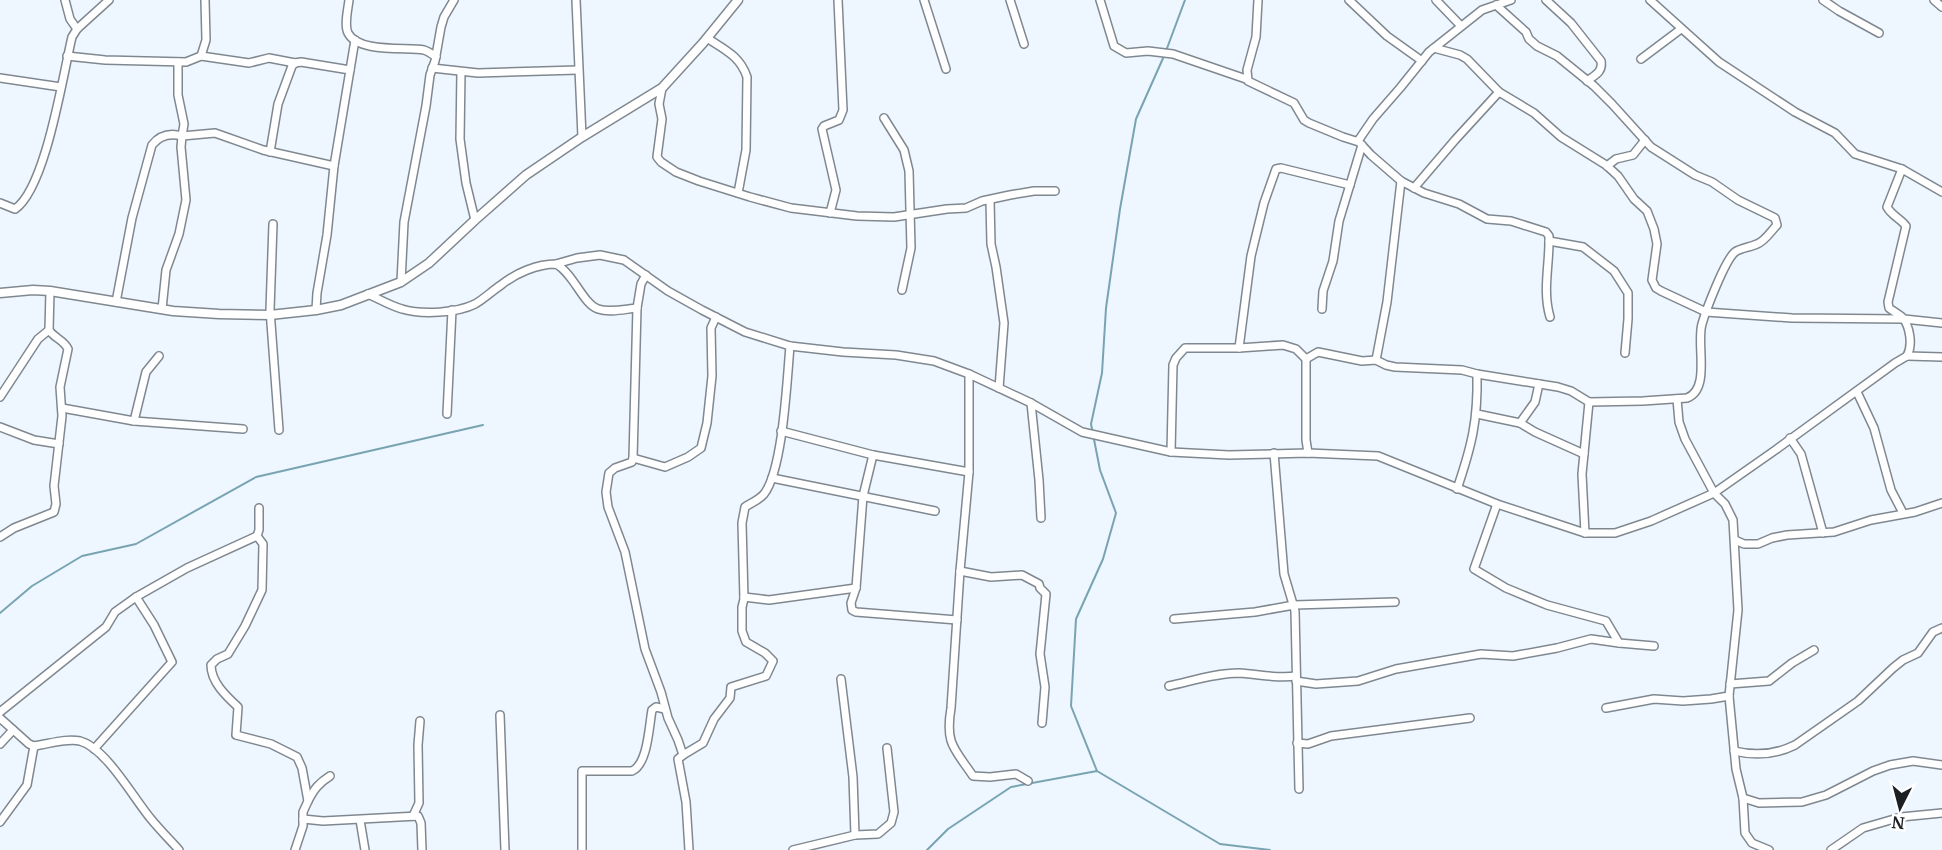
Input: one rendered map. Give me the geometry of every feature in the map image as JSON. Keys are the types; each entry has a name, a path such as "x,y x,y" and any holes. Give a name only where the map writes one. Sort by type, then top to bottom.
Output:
{"street":[{"path":"65,0 70,19 77,29"},
{"path":"0,203 15,209 21,205 27,195 48,145 72,37 77,29 109,0"},
{"path":"201,56 206,40 205,0"},
{"path":"349,0 347,28 348,34 355,40 387,49 427,51 436,57"},
{"path":"401,282 405,222 432,68 441,27 454,0"},
{"path":"576,0 582,137"},
{"path":"0,293 50,291 162,309 219,314 270,315 341,305 401,282 429,263 526,175 582,137 662,88 738,0"},
{"path":"830,213 836,190 822,129 839,120 843,110 838,0"},
{"path":"924,0 946,69"},
{"path":"1010,0 1024,44"},
{"path":"1100,0 1114,46 1126,53 1148,51 1173,54 1246,79 1259,88 1294,104 1304,120 1309,123 1360,143 1401,181 1414,188 1459,204 1487,219 1510,220 1546,232 1549,236 1546,304 1550,317"},
{"path":"1246,79 1256,38 1258,0"},
{"path":"1349,0 1387,36 1422,61"},
{"path":"1437,0 1461,26"},
{"path":"1483,0 1488,8"},
{"path":"1322,309 1323,291 1334,261 1339,221 1360,143 1373,119 1434,48 1482,10 1511,0"},
{"path":"1546,0 1571,23 1600,61 1602,68 1587,81"},
{"path":"1650,0 1719,62 1795,112 1835,133 1855,154 1902,169 1942,192"},
{"path":"1823,0 1880,33"},
{"path":"1934,0 1942,7"},
{"path":"1306,359 1318,352 1362,362 1376,360 1395,367 1461,370 1558,387 1589,402 1643,402 1677,399 1692,396 1699,384 1702,364 1700,332 1727,263 1736,251 1760,243 1777,225 1775,218 1738,200 1652,147 1587,81 1557,56 1537,46 1529,39 1526,32 1496,5"},
{"path":"1641,59 1681,29"},
{"path":"707,38 737,58 747,77 746,150 738,193"},
{"path":"316,310 334,166 355,40"},
{"path":"1434,48 1467,59 1499,92 1534,113 1566,141 1607,166 1618,176 1634,199 1645,208 1651,221 1657,244 1652,276 1654,285 1661,291 1707,312 1792,318 1904,319 1942,322"},
{"path":"67,56 105,60 178,62 186,62 201,56 249,63 269,58 350,70"},
{"path":"162,309 166,270 179,234 186,200 181,147 184,124 178,95 178,62"},
{"path":"270,152 278,104 295,63"},
{"path":"432,68 478,74 578,70"},
{"path":"461,72 460,139 466,183 475,220"},
{"path":"0,78 61,87"},
{"path":"662,88 659,104 662,119 658,160 676,172 699,181 791,208 880,218 966,208 982,201 1034,191 1055,191"},
{"path":"1414,188 1499,92"},
{"path":"884,118 904,150 909,171 909,215 912,232 902,290"},
{"path":"116,302 132,218 152,145 160,136 215,134 270,152 334,166"},
{"path":"1607,166 1616,159 1633,155 1645,140"},
{"path":"1239,348 1251,256 1264,203 1276,169 1281,168 1350,185"},
{"path":"1902,169 1887,207 1891,215 1901,219 1906,226 1888,302 1889,308 1904,319 1911,343 1907,356"},
{"path":"1376,360 1387,302 1401,181"},
{"path":"990,200 991,244 1004,323 999,388"},
{"path":"273,224 270,315 279,430"},
{"path":"1549,241 1583,247 1614,271 1628,293 1624,352"},
{"path":"369,294 401,309 425,313 452,310 474,304 518,274 540,266 600,255 624,260 668,291 745,332 790,346 934,362 969,374 1031,403 1082,432 1171,452 1229,455 1308,453 1378,456 1497,504 1585,532 1615,533 1714,493 1895,363 1907,356 1942,357"},
{"path":"556,264 569,273 590,304 597,309 614,311 637,308"},
{"path":"646,275 641,284 637,308 633,458 632,462 615,468 609,473 606,492 610,515 625,552 645,649 672,729 683,754"},
{"path":"0,397 38,339 48,330 50,291"},
{"path":"447,414 452,310"},
{"path":"633,458 665,467 688,457 700,448 707,423 712,376 711,328 716,317"},
{"path":"0,537 14,528 54,512 56,504 54,486 62,408 60,387 68,349 63,341 48,330"},
{"path":"689,850 686,802 681,785 678,759 703,743 714,719 730,698 731,687 766,676 774,661 746,642 742,631 744,597 742,523 745,507 765,493 772,478 781,431 790,346"},
{"path":"1171,452 1171,374 1176,358 1185,348 1290,346 1296,348 1306,359 1308,453"},
{"path":"134,421 146,372 159,356"},
{"path":"969,374 969,472 948,727 953,748 973,776 1016,774 1028,781"},
{"path":"1457,489 1473,438 1477,414 1477,374"},
{"path":"1520,423 1535,402 1539,384"},
{"path":"1857,392 1874,428 1891,490 1904,513"},
{"path":"1677,399 1677,414 1682,432 1714,493 1731,513 1735,527 1738,610 1729,696 1734,751 1743,798 1745,833 1752,843 1769,850"},
{"path":"1585,532 1582,474 1589,402"},
{"path":"1031,403 1041,518"},
{"path":"62,408 134,421 243,429"},
{"path":"1477,414 1520,423 1584,454"},
{"path":"0,428 34,440 59,444"},
{"path":"781,431 873,455 969,472"},
{"path":"1790,438 1802,454 1823,532"},
{"path":"1274,453 1284,574 1294,605 1299,789"},
{"path":"873,455 863,496 856,588 851,603 852,610 957,620"},
{"path":"772,478 935,511"},
{"path":"1735,540 1744,544 1758,544 1787,535 1834,532 1871,520 1914,512 1942,502"},
{"path":"1497,504 1474,569 1506,588 1547,605 1606,621 1619,643"},
{"path":"0,712 106,627 115,612 136,597 187,568 257,536 259,508"},
{"path":"257,536 263,544 262,590 245,626 228,654 217,659 211,666 211,675 238,707 237,735 271,744 297,757 302,768 308,801"},
{"path":"960,571 991,577 1022,575 1039,584 1046,594 1041,654 1045,687 1042,723"},
{"path":"744,597 769,600 856,588"},
{"path":"93,749 172,662 154,625 136,597"},
{"path":"1174,619 1255,612 1294,605 1395,602"},
{"path":"1734,751 1762,754 1795,745 1858,701 1903,660 1918,654 1933,632 1942,628"},
{"path":"1169,686 1232,674 1296,678 1316,684 1358,681 1402,667 1481,654 1514,656 1591,639 1654,646"},
{"path":"1730,684 1768,681 1814,650"},
{"path":"841,679 853,777 855,835"},
{"path":"1606,708 1654,699 1683,701 1729,696"},
{"path":"582,850 582,771 632,771 638,768 647,741 652,710 656,707 665,709"},
{"path":"500,715 505,850"},
{"path":"0,717 34,746 77,740 86,743 110,765 151,819 179,850"},
{"path":"1297,743 1308,744 1331,736 1470,718"},
{"path":"413,816 419,803 420,721"},
{"path":"0,744 13,730"},
{"path":"0,822 27,785 34,746"},
{"path":"793,850 855,835 878,834 891,823 894,812 887,748"},
{"path":"1743,798 1759,803 1802,802 1826,795 1890,765 1913,761 1942,765"},
{"path":"295,850 313,790 330,776"},
{"path":"1831,850 1863,828 1902,817 1942,813"},
{"path":"303,819 360,820 413,816 420,819 422,850"},
{"path":"360,820 364,850"}],"waterway":[{"path":"1166,51 1185,0"},
{"path":"1097,771 1071,706 1076,619 1103,559 1116,513 1100,470 1091,424 1102,373 1106,308 1136,119 1164,56"},
{"path":"0,613 32,586 82,556 136,544 256,477 483,425"},
{"path":"927,850 948,829 1011,787 1097,771 1220,844 1270,850"}]}
